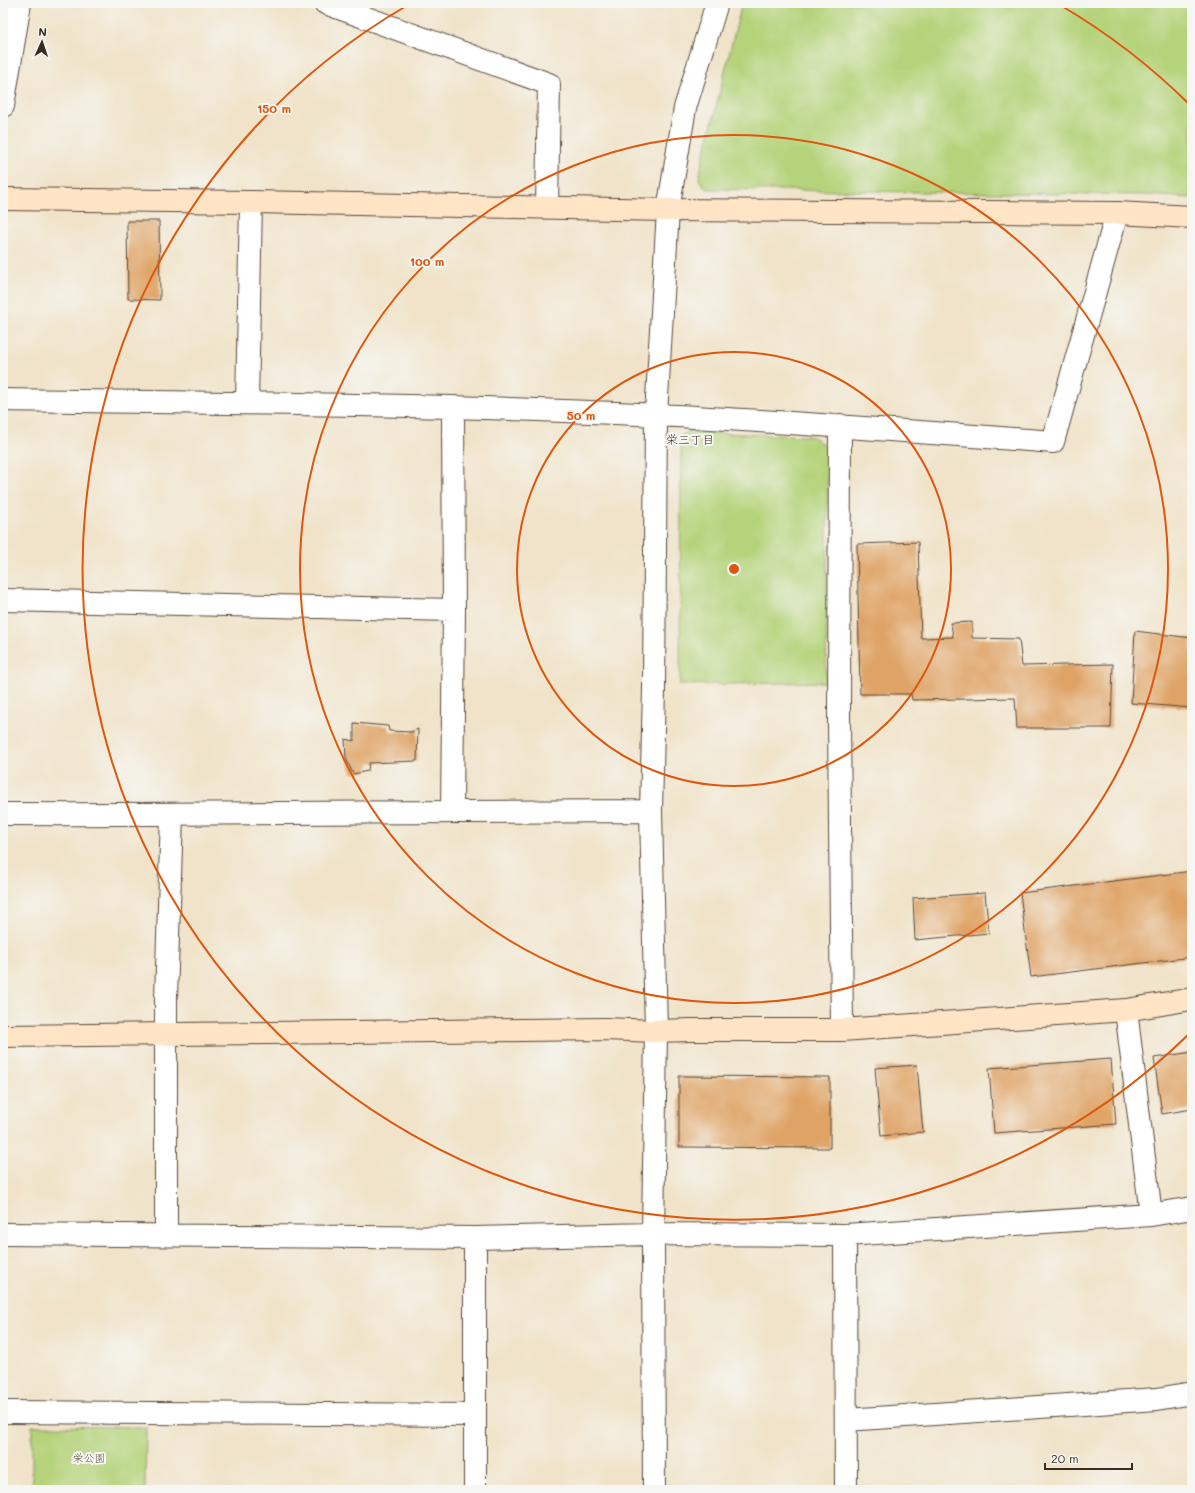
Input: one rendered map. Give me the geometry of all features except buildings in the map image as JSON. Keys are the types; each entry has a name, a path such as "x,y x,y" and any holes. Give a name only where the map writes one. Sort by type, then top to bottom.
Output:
{"street":[{"path":"3,106 9,30 20,3"},
{"path":"325,3 549,84 547,207"},
{"path":"654,1490 653,1234 656,1031 651,811 654,681 656,415 668,210 685,108 717,3"},
{"path":"3,199 668,210 1117,213 1192,217"},
{"path":"247,403 251,202"},
{"path":"3,400 247,403 656,415 840,425 1053,442 1117,213"},
{"path":"452,811 454,610 453,408"},
{"path":"840,425 839,720 842,1030"},
{"path":"3,600 454,610"},
{"path":"3,814 172,815 452,811 651,811"},
{"path":"166,1235 165,1035 172,815"},
{"path":"3,1036 604,1030 842,1030 1126,1010 1192,999"},
{"path":"1126,1010 1150,1215"},
{"path":"3,1234 475,1238 653,1234 845,1235 1150,1215 1192,1208"},
{"path":"845,1235 846,1490"},
{"path":"475,1238 475,1490"},
{"path":"846,1420 1157,1399 1192,1393"},
{"path":"3,1412 475,1415"}],"green space":[{"path":"742,3 1192,3 1192,198 1146,195 707,189 699,180 701,167"},
{"path":"692,429 713,433 812,436 828,449 826,682 680,685 681,436"},
{"name":"栄公園","path":"32,1426 146,1427 145,1490 32,1490"}],"district":[{"name":"栄三丁目","path":"690,440"}]}
